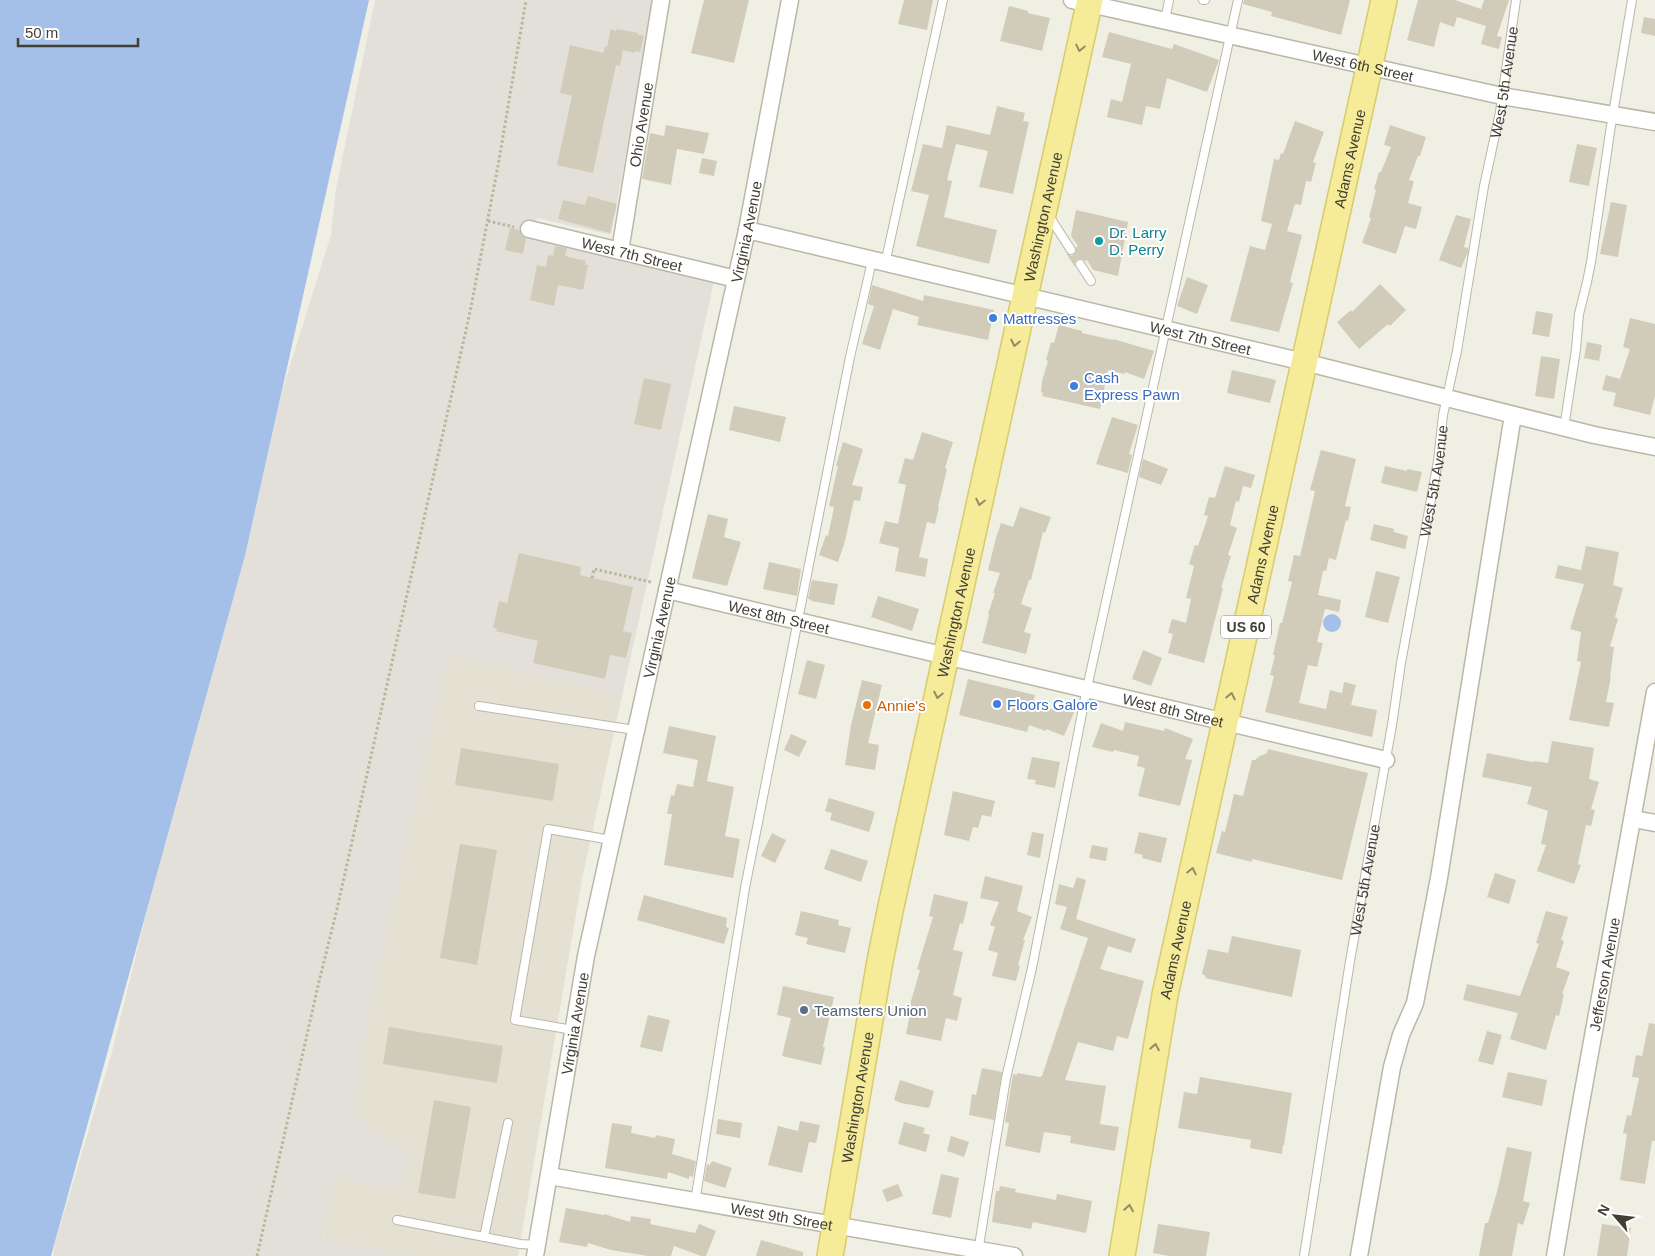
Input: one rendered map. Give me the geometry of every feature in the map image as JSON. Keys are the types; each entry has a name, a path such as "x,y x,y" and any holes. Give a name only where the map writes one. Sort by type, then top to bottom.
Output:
{"main road":[{"name":"Adams Avenue","path":"1122,1256 1165,995 1384,0"},
{"name":"Washington Avenue","path":"830,1256 882,953 1044,210 1084,1"}],"street":[{"name":"Ohio Avenue","path":"620,251 661,0"},
{"name":"Virginia Avenue","path":"536,1250 586,956 747,230 790,0"},
{"name":"West 6th Street","path":"1084,1 1502,96 1655,122"},
{"name":"West 7th Street","path":"524,229 736,279"},
{"name":"West 7th Street","path":"747,230 1304,362 1594,436 1655,447"},
{"path":"1359,1256 1392,1067 1401,1035 1415,1003 1439,878 1513,415"},
{"name":"West 8th Street","path":"667,590 1386,760"},
{"name":"Jefferson Avenue","path":"1555,1256 1568,1173 1655,692"},
{"path":"1632,819 1655,822"},
{"name":"West 9th Street","path":"549,1176 977,1253 1014,1256"}],"lane":[{"path":"695,1202 746,888 850,357 878,262 943,0"},
{"path":"1165,20 1169,0"},
{"path":"977,1253 1006,1078 1032,968 1086,688 1238,0"},
{"name":"West 5th Avenue","path":"1304,1256 1350,961 1386,760 1402,654 1438,461 1446,398 1457,351 1484,186 1500,112 1516,0"},
{"path":"1564,428 1575,359 1579,314 1587,282 1632,0"},
{"path":"1044,210 1072,250"},
{"path":"1080,264 1091,281"},
{"path":"479,706 636,730"},
{"path":"573,1030 515,1020 548,829 611,840"},
{"path":"484,1237 508,1123"},
{"path":"397,1220 520,1244 536,1250"}],"path":[{"path":"257,1256 337,909 470,312 488,221 526,0"},
{"path":"488,221 524,229"},
{"path":"592,578 594,569 651,582"}],"shaded area":[{"path":"375,0 654,0 611,235 537,218 533,238 714,281 622,696 449,656 361,1056 357,1118 410,1154 403,1191 336,1179 323,1239 418,1256 53,1256 55,1243 112,1052 149,903 245,557 283,388 331,235 336,189"},
{"path":"449,655 622,696 582,879 518,1256 418,1256 323,1240 336,1179 403,1190 410,1154 357,1118 361,1056"}],"water":[{"path":"0,0 369,0 245,556 51,1256 0,1256"},
{"path":"1332,614 1338,617 1341,623 1338,629 1332,632 1326,629 1323,623 1326,617"}],"building":[{"path":"704,0 749,0 734,63 691,53"},
{"path":"904,0 933,0 927,30 898,24"},
{"path":"1244,0 1350,0 1341,35 1271,16 1272,12 1243,4"},
{"path":"1418,0 1455,0 1481,9 1484,0 1509,0 1497,36 1502,37 1499,49 1481,44 1486,26 1457,17 1454,27 1440,22 1434,47 1407,40"},
{"path":"1009,6 1050,18 1042,51 1000,41"},
{"path":"1644,17 1655,19 1655,36 1641,33"},
{"path":"611,29 638,33 638,35 644,36 640,52 635,51 634,53 623,50 620,66 616,65 593,173 557,165 572,96 560,93 570,45 603,53 605,46 607,47"},
{"path":"1109,32 1172,49 1174,44 1219,60 1207,92 1167,78 1160,109 1146,106 1142,125 1107,117 1111,99 1122,102 1131,64 1102,57"},
{"path":"997,106 1025,113 1023,121 1029,122 1013,194 979,187 988,151 956,144 947,180 952,181 944,217 997,230 989,264 916,246 929,195 911,191 923,144 942,148 947,125 990,135"},
{"path":"1295,121 1324,132 1313,162 1316,163 1311,182 1306,181 1301,205 1295,204 1287,231 1302,235 1290,282 1293,283 1279,332 1230,321 1250,246 1265,250 1272,224 1261,221 1274,159 1279,160 1281,153 1283,154"},
{"path":"666,125 709,133 704,154 677,149 671,185 642,179 650,133 664,136"},
{"path":"1390,125 1426,137 1409,180 1414,181 1408,203 1422,207 1416,229 1405,226 1396,254 1362,243 1371,218 1369,217 1379,172 1381,172 1391,147 1384,145"},
{"path":"1577,144 1597,148 1589,186 1569,182"},
{"path":"702,158 717,161 714,176 699,173"},
{"path":"588,196 617,204 610,233 558,219 563,200 585,205"},
{"path":"1611,202 1627,205 1618,257 1600,254"},
{"name":"Dr. Larry D. Perry","path":"1076,210 1128,222 1118,276 1093,270 1087,260 1077,259 1075,267 1066,253 1072,256 1078,246 1071,236"},
{"path":"1456,215 1471,219 1464,247 1468,248 1468,252 1461,268 1439,260"},
{"path":"510,228 519,230 526,239 523,254 505,250"},
{"path":"555,246 567,248 565,256 586,261 585,265 588,265 583,290 558,285 554,306 530,300 537,265 546,267 548,255 553,256"},
{"path":"1187,277 1208,285 1197,314 1177,306"},
{"path":"1380,284 1406,310 1390,326 1388,324 1359,349 1337,322 1351,310 1352,312"},
{"path":"872,285 923,301 924,295 994,310 988,340 917,325 919,317 893,309 880,350 862,344 874,306 868,304"},
{"path":"1536,311 1553,314 1549,337 1532,334"},
{"path":"1630,318 1655,324 1655,396 1650,415 1613,406 1616,393 1602,390 1606,375 1620,379 1630,349 1623,347"},
{"path":"1059,325 1082,331 1082,333 1113,339 1154,351 1144,379 1125,372 1125,374 1108,370 1100,409 1042,396 1042,381 1048,361 1046,360 1051,342 1054,343"},
{"path":"1587,342 1602,345 1599,361 1584,358"},
{"path":"1541,356 1560,359 1554,399 1535,396"},
{"path":"1232,370 1276,380 1270,403 1227,393"},
{"path":"644,378 671,384 661,430 634,424"},
{"path":"734,406 786,417 780,442 729,430"},
{"path":"1112,417 1138,425 1129,454 1132,455 1128,473 1096,464"},
{"path":"922,432 953,442 945,468 947,469 935,524 927,522 919,557 928,559 925,577 895,571 899,548 879,543 885,521 898,524 906,485 898,483 905,458 913,460"},
{"path":"843,442 863,449 852,485 863,487 860,501 854,500 845,541 838,562 819,555 826,535 828,536 834,507 829,506 838,466 836,465"},
{"path":"1321,450 1356,459 1345,506 1351,507 1348,521 1346,520 1336,560 1329,558 1326,571 1323,571 1318,595 1341,600 1339,612 1325,609 1317,642 1323,643 1317,667 1308,665 1299,703 1326,709 1330,690 1342,693 1344,682 1356,685 1351,705 1377,710 1372,737 1265,712 1274,676 1270,675 1275,655 1273,655 1292,582 1288,581 1294,555 1300,556 1315,491 1310,490"},
{"path":"1143,459 1168,469 1161,485 1139,477"},
{"path":"1225,466 1255,475 1251,488 1243,486 1239,502 1236,501 1230,525 1237,528 1228,555 1231,556 1221,588 1223,588 1204,663 1168,653 1173,634 1168,633 1172,619 1186,623 1191,599 1186,598 1194,566 1189,564 1195,545 1198,546 1208,516 1204,515 1209,497 1215,498"},
{"path":"1385,466 1422,472 1417,492 1381,483"},
{"path":"1020,507 1051,517 1045,533 1043,532 1031,580 1029,580 1021,604 1032,608 1024,632 1031,634 1026,654 982,643 995,593 993,593 1000,573 988,570 996,538 1001,523 1013,527"},
{"path":"708,514 728,519 724,537 741,542 727,586 692,578"},
{"path":"1374,524 1394,529 1394,532 1408,536 1405,549 1370,540"},
{"path":"1586,546 1619,552 1613,585 1623,588 1615,617 1618,619 1610,646 1614,647 1606,702 1614,703 1609,727 1569,720 1581,662 1577,661 1581,632 1570,629 1584,584 1555,578 1558,565 1581,570"},
{"path":"519,553 581,567 580,575 633,587 623,631 632,633 626,658 610,655 605,679 533,663 538,641 496,631 497,628 493,628 499,601 507,603"},
{"path":"769,562 801,569 797,596 763,589"},
{"path":"1376,571 1400,577 1388,623 1365,617"},
{"path":"812,580 838,584 834,605 808,599"},
{"path":"878,596 919,609 912,631 871,617"},
{"path":"1143,650 1162,658 1151,686 1132,679"},
{"path":"807,660 825,665 816,699 798,694"},
{"name":"Floors Galore","path":"968,679 1035,695 1033,703 1057,711 1061,702 1076,708 1064,736 1029,725 1027,732 959,715"},
{"path":"862,680 882,685 868,743 879,745 875,770 845,765 851,725"},
{"path":"1125,722 1164,731 1165,728 1193,739 1185,759 1192,760 1180,806 1138,796 1145,768 1137,766 1139,756 1092,747 1101,723 1123,731"},
{"path":"669,726 716,736 707,781 734,787 725,836 740,839 733,878 664,865 672,814 667,814 671,795 674,796 677,784 693,787 698,760 663,753"},
{"path":"791,734 807,741 799,757 784,750"},
{"path":"1552,741 1594,748 1589,779 1599,782 1591,809 1595,810 1591,826 1586,825 1578,864 1581,865 1574,884 1537,871 1546,845 1541,844 1548,811 1527,804 1532,787 1482,777 1487,753 1548,763"},
{"path":"461,748 559,764 553,801 455,785"},
{"path":"1268,749 1368,773 1342,880 1252,859 1252,862 1216,853 1222,831 1225,832 1234,794 1243,796 1252,760 1267,753"},
{"path":"1032,757 1060,762 1055,788 1035,784 1036,780 1027,779"},
{"path":"953,791 995,801 991,817 982,815 978,828 973,827 969,841 944,835"},
{"path":"829,798 875,812 869,832 830,820 832,813 825,811"},
{"path":"1032,832 1044,834 1040,858 1027,855"},
{"path":"1139,832 1167,838 1161,863 1142,858 1143,855 1134,853"},
{"path":"772,833 786,840 775,863 761,856"},
{"path":"460,844 497,850 477,965 440,958"},
{"path":"1092,845 1108,848 1106,861 1089,858"},
{"path":"831,849 868,861 861,882 824,869"},
{"path":"1495,873 1516,880 1509,904 1487,897"},
{"path":"985,876 1023,886 1017,911 1032,917 1023,940 1025,940 1016,981 992,976 998,953 988,950 995,927 990,925 999,902 980,898"},
{"path":"1077,877 1086,880 1076,919 1136,939 1131,953 1108,946 1100,969 1144,981 1128,1039 1117,1036 1113,1051 1078,1042 1065,1080 1106,1086 1100,1124 1119,1127 1115,1151 1070,1143 1071,1136 1044,1132 1040,1153 1005,1146 1009,1123 1005,1122 1013,1074 1042,1076 1088,938 1060,929 1067,907 1055,904 1059,884 1073,888"},
{"path":"934,894 968,902 963,924 960,923 953,950 963,952 953,995 962,998 957,1021 946,1018 941,1041 906,1034 911,1009 909,1008 920,970 917,969 933,917 929,916"},
{"path":"644,895 727,918 726,927 729,928 724,944 637,920"},
{"path":"801,911 839,920 838,925 851,928 845,953 806,944 808,938 795,935"},
{"path":"1546,911 1568,917 1561,940 1564,941 1556,967 1570,972 1562,994 1564,994 1559,1016 1556,1015 1546,1050 1510,1039 1518,1013 1463,1000 1467,984 1520,996 1539,944 1536,943"},
{"path":"1232,936 1301,950 1292,997 1205,978 1206,976 1202,974 1208,949 1228,953"},
{"path":"783,986 834,997 821,1065 782,1056 791,1018 777,1015"},
{"path":"648,1015 670,1020 662,1052 640,1047"},
{"path":"1649,1023 1655,1024 1655,1141 1652,1141 1645,1184 1620,1180 1627,1134 1623,1133 1627,1115 1631,1116 1639,1078 1632,1077 1636,1055 1642,1056"},
{"path":"389,1027 503,1046 497,1083 383,1064"},
{"path":"1487,1031 1502,1035 1493,1065 1478,1061"},
{"path":"982,1068 1002,1072 994,1120 969,1115 972,1094 976,1095"},
{"path":"1508,1072 1547,1080 1542,1106 1502,1097"},
{"path":"1200,1077 1292,1093 1282,1154 1250,1148 1251,1140 1178,1128 1184,1092 1197,1094"},
{"path":"900,1080 934,1091 929,1108 894,1100"},
{"path":"434,1100 471,1107 455,1199 418,1193"},
{"path":"718,1119 742,1123 740,1138 716,1134"},
{"path":"800,1121 820,1125 816,1143 809,1142 802,1173 768,1165 778,1126 798,1131"},
{"path":"904,1122 925,1128 923,1133 930,1135 926,1152 898,1144"},
{"path":"612,1123 632,1126 631,1133 655,1138 656,1135 675,1139 672,1154 696,1161 693,1177 689,1176 689,1179 668,1172 667,1179 605,1168"},
{"path":"951,1136 969,1142 964,1157 947,1151"},
{"path":"1507,1147 1532,1152 1523,1201 1530,1203 1523,1225 1518,1223 1512,1256 1479,1256 1485,1223 1488,1223"},
{"path":"712,1161 732,1168 725,1188 704,1181 707,1164 710,1165"},
{"path":"941,1174 959,1178 951,1218 932,1214"},
{"path":"898,1184 903,1196 887,1202 882,1190"},
{"path":"1000,1186 1016,1189 1015,1192 1056,1200 1057,1194 1092,1201 1086,1233 1033,1222 1031,1229 992,1222 996,1191 999,1191"},
{"path":"566,1208 604,1214 630,1222 631,1216 651,1219 650,1224 695,1233 699,1224 716,1231 706,1256 674,1246 671,1256 648,1256 611,1250 588,1243 587,1247 559,1242"},
{"path":"1158,1224 1210,1232 1206,1256 1169,1256 1153,1253"},
{"path":"1602,1224 1631,1228 1627,1256 1597,1256"},
{"path":"761,1240 803,1252 803,1256 756,1256"}],"place":[{"name":"Dr. Larry D. Perry","path":"1099,241"},
{"name":"Mattresses","path":"993,318"},
{"name":"Cash Express Pawn","path":"1074,386"},
{"name":"Floors Galore","path":"997,704"},
{"name":"Annie's","path":"867,705"},
{"name":"Teamsters Union","path":"804,1010"}]}
